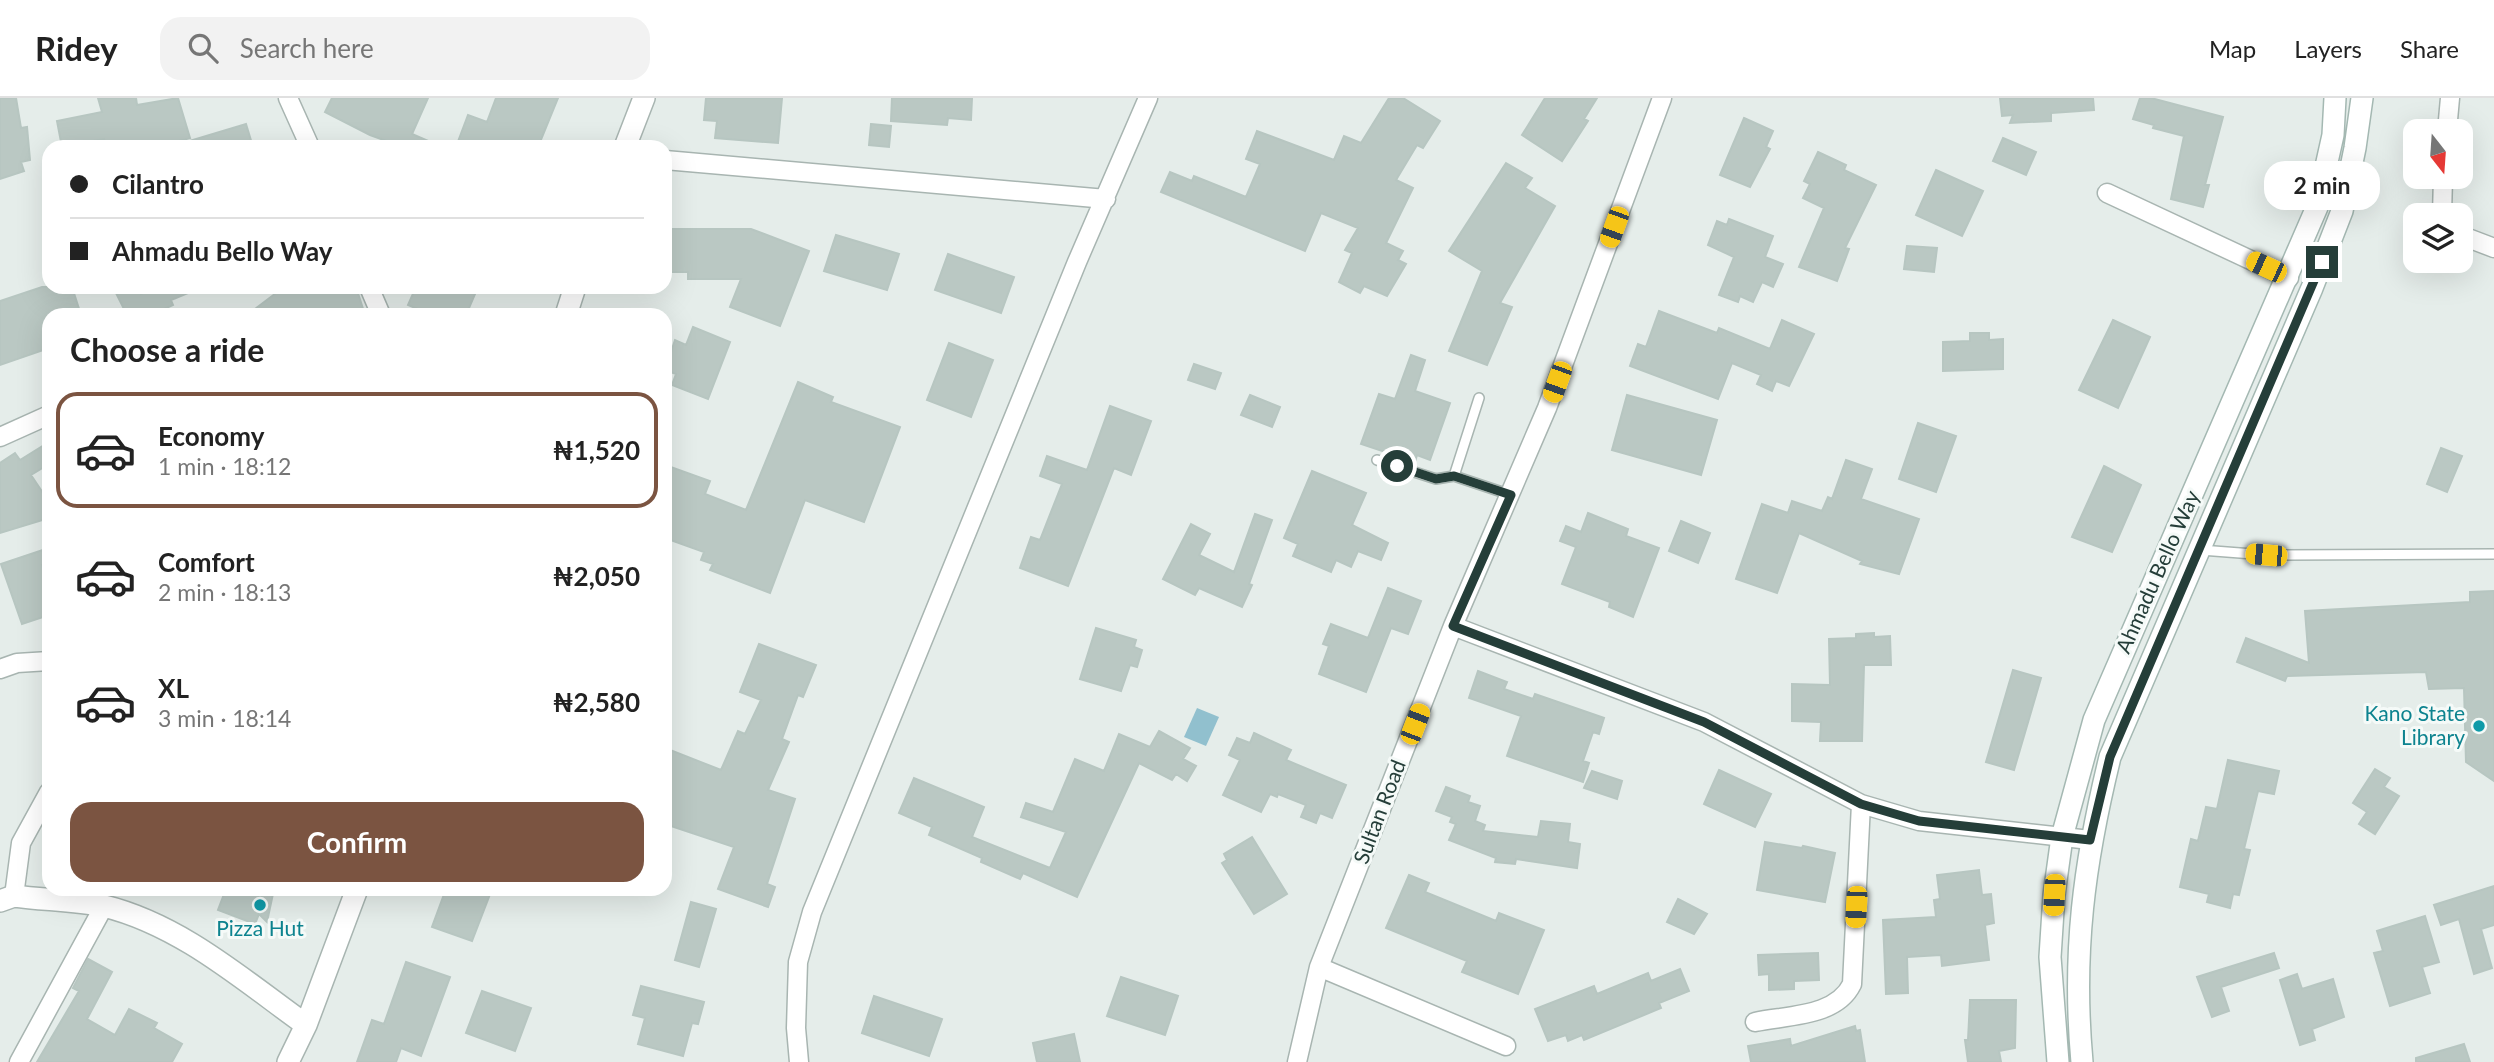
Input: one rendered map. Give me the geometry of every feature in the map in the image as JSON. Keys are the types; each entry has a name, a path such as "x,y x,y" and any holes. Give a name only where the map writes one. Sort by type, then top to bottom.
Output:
{"main road":[{"path":"628,140 644,98"},
{"name":"Ahmadu Bello Way","path":"2058,1062 2050,957 2062,837 2094,720 2112,673 2289,278 2317,208 2333,135 2335,98"},
{"name":"Ahmadu Bello Way","path":"2082,1062 2078,984 2080,915 2090,840 2110,757 2312,289 2342,211 2362,98"},
{"path":"288,1062 306,1025 354,896"},
{"path":"7,899 104,906 154,923 199,948 306,1025"}],"street":[{"path":"288,98 307,140"},
{"path":"799,1062 796,1028 798,962 812,912 1077,262 1148,98"},
{"name":"Sultan Road","path":"1297,1062 1319,967 1453,626 1547,408 1662,98"},
{"path":"2448,119 2450,98"},
{"path":"672,161 1106,199"},
{"path":"2107,193 2289,278"},
{"path":"2473,240 2494,248"},
{"path":"0,437 42,418"},
{"path":"1453,626 1704,722 1861,804 1919,821 2090,840"},
{"path":"0,669 17,663 42,661"},
{"path":"7,899 21,842 42,804"},
{"path":"1755,1022 1831,1007 1845,998 1852,984 1861,804"},
{"path":"19,1062 104,906"},
{"path":"1319,967 1506,1046"}],"lane":[{"path":"1454,476 1479,398"},
{"path":"1377,460 1436,479 1454,476 1511,495"},
{"path":"2200,549 2266,555 2494,554"}],"water":[{"path":"1197,708 1219,717 1206,746 1184,737"}],"building":[{"path":"0,98 16,98 21,128 27,127 30,160 21,162 24,171 0,179"},
{"path":"98,98 136,98 137,105 178,98 190,138 61,140 57,121 102,112"},
{"path":"332,98 428,98 412,134 426,140 384,140 325,112"},
{"path":"496,98 558,98 541,140 459,140 468,115 487,122"},
{"path":"706,98 782,98 778,143 715,138 717,121 704,120"},
{"path":"892,98 972,98 971,120 948,118 947,125 891,121"},
{"path":"1389,98 1403,98 1440,121 1423,148 1417,145 1396,180 1413,188 1386,243 1403,251 1398,260 1406,264 1387,296 1364,286 1360,293 1339,282 1352,253 1345,250 1358,228 1321,213 1305,251 1161,192 1170,172 1192,181 1194,176 1246,197 1260,164 1246,159 1257,131 1334,160 1344,136 1361,143"},
{"path":"1545,98 1597,98 1584,119 1588,121 1562,161 1522,135"},
{"path":"2000,98 2093,98 2094,110 2051,113 2051,121 2010,123 2013,115 2002,116"},
{"path":"2140,98 2151,98 2223,117 2205,185 2209,185 2203,207 2171,199 2184,136 2153,128 2154,125 2133,119"},
{"path":"1744,118 1773,131 1766,147 1770,149 1750,187 1720,175"},
{"path":"246,124 251,140 193,140"},
{"path":"871,124 891,126 889,147 869,145"},
{"path":"2003,138 2036,152 2026,175 1993,161"},
{"path":"1818,152 1846,165 1844,170 1876,185 1845,248 1849,249 1837,281 1799,267 1824,208 1803,198 1810,184 1804,181"},
{"path":"1506,163 1532,178 1525,188 1555,206 1500,303 1512,307 1487,365 1449,351 1482,271 1449,251"},
{"path":"1936,170 1983,191 1962,236 1916,215"},
{"path":"1729,219 1773,236 1765,257 1783,264 1773,287 1762,282 1753,302 1740,296 1738,302 1719,295 1734,257 1708,245 1717,221 1727,225"},
{"path":"672,229 751,229 809,251 780,326 730,307 741,279 688,279 688,272 672,272"},
{"path":"836,235 899,254 887,290 824,271"},
{"path":"1907,246 1937,248 1934,272 1904,269"},
{"path":"948,254 1014,277 1001,313 935,290"},
{"path":"42,287 42,294 74,294 79,308 42,308 42,350 0,365 0,301"},
{"path":"116,294 186,294 171,300 173,305 166,308 124,308"},
{"path":"275,294 358,294 363,308 256,308"},
{"path":"413,294 475,294 469,308 415,308 408,305"},
{"path":"1659,311 1717,333 1719,328 1770,349 1782,320 1814,334 1789,386 1776,381 1772,391 1757,384 1761,375 1732,363 1718,399 1630,366 1638,344 1646,347"},
{"path":"2113,320 2150,337 2118,408 2079,390"},
{"path":"693,327 730,342 708,399 672,385 676,374 672,373 672,349 675,340 686,345"},
{"path":"1970,333 1989,333 1989,340 2003,339 2003,369 1943,371 1943,342 1970,341"},
{"path":"949,343 993,360 971,417 927,400"},
{"path":"1411,355 1425,360 1415,391 1450,403 1430,460 1417,455 1415,462 1361,444 1379,394 1395,399"},
{"path":"1194,364 1221,373 1215,389 1188,380"},
{"path":"798,382 833,397 831,402 900,427 864,522 805,500 770,593 710,570 713,564 701,560 704,552 672,541 672,467 710,481 705,494 746,510"},
{"path":"1250,395 1280,407 1272,427 1241,415"},
{"path":"1627,395 1717,420 1701,475 1612,450"},
{"path":"1110,406 1151,421 1131,475 1114,468 1068,586 1020,568 1031,537 1040,540 1062,484 1040,476 1047,456 1087,470"},
{"path":"1918,423 1956,436 1936,492 1899,479"},
{"path":"42,446 42,468 31,475 42,492 42,520 0,533 0,463 15,453 20,460"},
{"path":"2441,448 2462,456 2447,492 2427,484"},
{"path":"1846,460 1872,469 1861,499 1919,519 1899,574 1860,564 1862,561 1799,533 1777,593 1736,579 1762,504 1788,513 1792,501 1822,511 1828,497 1832,499"},
{"path":"2104,466 2141,485 2112,552 2072,537"},
{"path":"1312,471 1366,493 1352,525 1388,543 1381,560 1358,551 1351,567 1336,560 1331,572 1293,556 1298,544 1284,538"},
{"path":"1588,513 1628,529 1626,536 1659,548 1633,617 1609,607 1610,602 1562,584 1576,547 1560,541 1566,526 1581,532"},
{"path":"1255,514 1272,520 1249,584 1252,585 1242,607 1199,588 1195,595 1163,579 1191,524 1210,534 1199,555 1234,572"},
{"path":"1681,521 1710,533 1698,563 1669,551"},
{"path":"42,550 42,617 22,624 1,564"},
{"path":"1388,588 1421,601 1408,634 1391,628 1366,692 1319,674 1329,646 1323,644 1331,624 1368,638"},
{"name":"Kano State Library","path":"2494,591 2494,781 2466,762 2464,688 2429,689 2426,672 2287,676 2285,681 2237,662 2246,638 2309,663 2305,611 2470,602 2470,592"},
{"path":"1096,628 1136,640 1134,647 1142,650 1137,667 1130,665 1121,691 1080,679"},
{"path":"1874,633 1874,637 1890,636 1891,665 1864,665 1862,741 1820,741 1821,722 1792,721 1792,684 1830,685 1829,639 1856,638 1856,634"},
{"path":"759,644 816,665 803,697 798,695 782,739 789,742 768,790 795,799 767,884 775,887 768,907 718,889 734,847 672,826 672,751 721,770 738,731 745,734 761,700 740,692"},
{"path":"2013,670 2041,678 2014,770 1986,762"},
{"path":"1478,671 1507,682 1504,689 1533,699 1535,694 1604,718 1599,734 1593,732 1583,761 1589,763 1583,782 1507,756 1521,716 1469,698"},
{"path":"1159,731 1190,748 1183,759 1196,766 1187,781 1176,774 1172,780 1139,763 1077,897 1023,873 1020,879 981,862 982,858 929,835 932,827 899,813 914,778 984,807 972,837 1050,868 1066,832 1021,817 1026,803 1053,812 1075,759 1104,771 1119,734 1150,747"},
{"path":"1254,733 1291,750 1286,760 1346,785 1332,818 1320,813 1316,823 1301,817 1306,805 1278,794 1277,797 1270,794 1261,812 1223,795 1240,760 1229,755 1237,738 1250,743"},
{"path":"2228,760 2279,771 2274,794 2258,791 2244,849 2250,850 2239,895 2233,894 2230,908 2207,902 2209,894 2180,887 2191,839 2198,841 2206,807 2217,809"},
{"path":"2375,769 2390,778 2384,787 2399,796 2375,834 2359,824 2367,812 2353,803"},
{"path":"1719,770 1771,794 1755,827 1704,804"},
{"path":"1592,771 1622,781 1617,799 1584,788"},
{"path":"1446,787 1470,796 1468,802 1480,806 1475,821 1485,825 1483,831 1538,837 1541,821 1570,824 1568,842 1580,844 1577,868 1516,859 1515,864 1495,862 1496,858 1449,840 1456,824 1450,822 1452,817 1436,811"},
{"path":"1252,837 1287,894 1254,914 1222,863 1227,860 1224,854"},
{"path":"1765,842 1835,853 1825,902 1757,890"},
{"path":"1979,870 1982,895 1991,894 1994,923 1985,925 1989,960 1942,966 1941,955 1907,957 1908,993 1886,994 1883,920 1936,917 1934,900 1940,899 1937,875"},
{"path":"1409,875 1429,883 1425,892 1496,921 1499,913 1544,930 1518,994 1462,972 1467,961 1386,928"},
{"path":"2494,886 2494,925 2481,929 2492,968 2474,974 2459,919 2441,925 2434,905"},
{"path":"223,896 273,896 267,922 259,914 255,924 218,910"},
{"path":"443,896 489,896 472,941 432,927"},
{"path":"1678,899 1707,914 1694,934 1667,922"},
{"path":"691,902 716,909 699,967 675,960"},
{"path":"2425,916 2439,962 2422,967 2430,993 2390,1006 2374,953 2383,951 2377,931"},
{"path":"1818,953 1819,980 1794,981 1794,989 1769,990 1769,974 1759,975 1758,955"},
{"path":"2274,953 2279,968 2221,987 2229,1011 2212,1017 2197,977"},
{"path":"88,959 112,972 87,1019 115,1035 129,1009 157,1023 154,1028 182,1044 172,1062 37,1062 79,991 73,988"},
{"path":"406,962 450,977 421,1056 401,1048 396,1062 357,1062 372,1020 384,1024"},
{"path":"1680,969 1689,991 1659,1003 1661,1008 1584,1040 1582,1035 1568,1041 1566,1035 1548,1041 1535,1009 1594,986 1597,994 1648,973 1651,981"},
{"path":"2297,974 2302,989 2333,979 2344,1017 2312,1029 2315,1040 2300,1045 2280,980"},
{"path":"1121,977 1178,996 1165,1035 1107,1016"},
{"path":"641,986 704,1002 698,1024 692,1023 683,1056 638,1044 645,1018 633,1015"},
{"path":"482,991 531,1008 515,1051 466,1033"},
{"path":"874,996 942,1019 929,1056 862,1033"},
{"path":"1970,1000 2016,1000 2015,1048 1999,1051 2001,1062 1968,1062 1965,1040 1968,1040"},
{"path":"1855,1026 1856,1031 1860,1030 1865,1062 1751,1062 1748,1046 1790,1039 1791,1046"},
{"path":"1074,1034 1080,1062 1037,1062 1033,1043"},
{"path":"2464,1044 2470,1062 2416,1062 2416,1058"}],"place":[{"name":"Kano State Library","path":"2479,726"},
{"name":"Pizza Hut","path":"260,905"}],"route":[{"path":"1397,466 1436,479 1454,476 1511,495 1453,626 1704,722 1861,804 1919,821 2090,840 2110,757 2322,262"}]}
